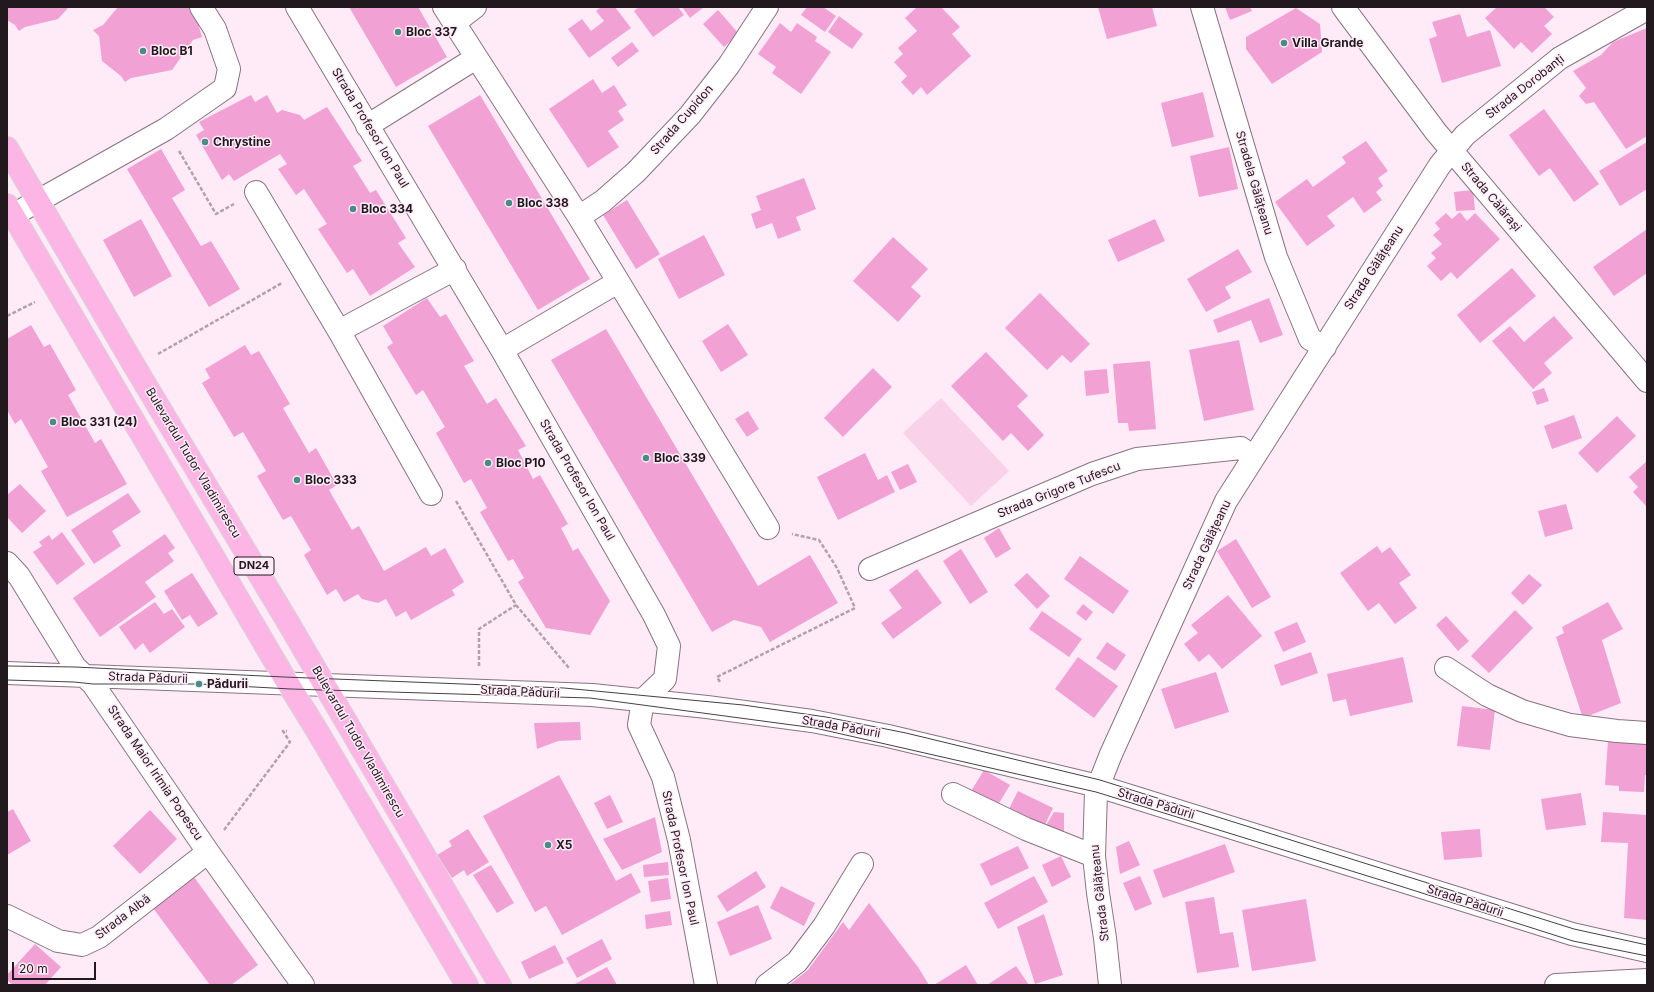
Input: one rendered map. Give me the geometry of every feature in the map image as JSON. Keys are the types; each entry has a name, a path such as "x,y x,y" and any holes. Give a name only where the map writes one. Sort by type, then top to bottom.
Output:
{"main road":[{"name":"Bulevardul Tudor Vladimirescu","path":"7,148 500,985"},
{"name":"DN24","path":"10,210 467,985"}],"street":[{"path":"10,210 38,201 166,129 225,88 229,68 215,29 201,7"},
{"name":"Strada Profesor Ion Paul","path":"298,7 367,126 455,269 654,615 669,646 665,679 643,700 639,725 663,777 679,840 706,985"},
{"path":"475,7 449,15 579,217 768,528"},
{"name":"Strada Cupidon","path":"579,217 603,201 636,172 690,115 730,65 767,7"},
{"name":"Stradela Gălățeanu","path":"1202,7 1276,257 1310,339 1325,347"},
{"name":"Strada Călărași","path":"1342,7 1436,132 1647,381"},
{"name":"Strada Dorobanți","path":"1453,151 1465,135 1560,58 1647,9"},
{"path":"367,126 476,58"},
{"name":"Strada Gălățeanu","path":"1110,985 1094,856 1096,792 1111,754 1226,501 1440,165 1453,151"},
{"path":"256,192 339,331 432,494"},
{"path":"339,331 455,269"},
{"path":"502,350 618,282"},
{"name":"Strada Grigore Tufescu","path":"870,569 1092,474 1137,459 1241,448 1253,457"},
{"name":"Strada Maior Irimia Popescu","path":"7,563 19,576 75,667 93,684 208,852 303,985"},
{"path":"1446,668 1487,695 1522,711 1570,725 1647,733"},
{"name":"Strada Pădurii","path":"7,673 584,694 707,707 812,721 888,736 1098,786 1572,934 1647,951"},
{"path":"953,794 1026,829 1094,856"},
{"name":"Strada Albă","path":"7,916 58,941 82,945 99,937 208,852"},
{"path":"767,985 797,962 824,926 862,864"},
{"path":"1556,985 1647,980"}],"path":[{"path":"166,129 216,214 256,192"},
{"path":"135,367 303,270"},
{"path":"7,316 57,290"},
{"path":"432,494 447,486 516,605 570,669"},
{"path":"717,677 855,608 837,568 818,540 768,528"},
{"path":"479,667 479,629 516,605"},
{"path":"208,852 290,742 284,731 316,729"}],"shaded area":[{"path":"941,398 1009,471 971,506 903,433"}],"building":[{"path":"7,7 69,7 58,19 25,27 19,31 15,25 7,20"},
{"name":"Bloc B1","path":"118,7 194,7 198,9 199,27 202,37 193,40 172,70 131,78 125,82 121,76 102,61 99,36 93,30 103,25"},
{"name":"Bloc 337","path":"349,7 418,7 447,57 396,87"},
{"path":"601,7 615,7 631,28 589,58 568,29 582,19 591,31 604,21 596,11"},
{"path":"639,7 678,7 684,15 653,37 634,11"},
{"path":"682,7 704,7 690,18"},
{"path":"807,7 823,7 836,16 825,32 801,15"},
{"path":"917,7 941,7 960,27 952,34 971,56 927,95 921,87 913,95 901,82 907,76 894,62 903,54 898,48 917,31 905,18"},
{"path":"1098,7 1152,7 1157,26 1107,39"},
{"path":"1225,7 1250,7 1252,11 1230,20"},
{"path":"1497,7 1544,7 1554,17 1544,26 1552,34 1532,53 1521,42 1514,49 1485,18"},
{"name":"Villa Grande","path":"1296,8 1320,24 1322,52 1272,84 1246,49 1246,37"},
{"path":"718,10 739,34 724,47 703,24"},
{"path":"1460,14 1467,37 1490,30 1501,66 1442,83 1429,39 1437,36 1432,22"},
{"path":"839,16 863,34 852,49 828,32"},
{"path":"780,23 791,32 797,23 817,37 815,41 831,52 801,94 772,73 776,67 758,54"},
{"path":"1647,28 1647,136 1626,149 1594,102 1586,104 1579,96 1586,88 1573,71 1601,55 1613,42"},
{"path":"632,42 639,51 618,67 611,58"},
{"path":"593,79 602,93 614,85 627,105 618,111 624,120 608,131 619,147 588,168 549,109"},
{"path":"1203,92 1214,137 1172,147 1161,103"},
{"name":"Bloc 334","path":"251,95 255,102 267,95 277,113 282,110 300,115 304,120 327,107 362,161 353,166 370,193 376,190 406,238 398,243 415,267 370,296 353,269 347,273 318,229 327,224 304,189 296,195 278,169 287,164 280,154 234,181 229,174 222,180 196,135 204,130 199,122"},
{"name":"Bloc 338","path":"480,95 590,279 538,310 428,126"},
{"path":"1544,109 1599,184 1574,202 1550,168 1539,176 1509,135"},
{"path":"1366,141 1388,171 1378,178 1383,186 1376,192 1382,200 1364,213 1353,197 1327,216 1335,226 1307,246 1275,202 1307,179 1313,187 1346,163 1342,157"},
{"path":"1647,142 1647,189 1620,206 1599,171"},
{"path":"1229,147 1238,189 1199,197 1190,156"},
{"path":"161,149 185,190 172,198 201,246 211,241 240,289 209,307 127,169"},
{"path":"804,178 816,209 796,217 801,230 778,239 772,223 756,229 751,214 761,210 756,196"},
{"path":"1473,190 1475,210 1456,211 1454,192"},
{"path":"627,200 660,254 636,269 603,215"},
{"path":"1460,212 1467,221 1475,213 1500,239 1457,279 1451,272 1441,281 1427,266 1436,258 1431,253 1442,244 1433,235 1440,229 1435,223 1446,213 1452,219"},
{"path":"141,219 172,276 134,297 103,240"},
{"path":"1155,219 1165,241 1118,262 1108,240"},
{"path":"1647,229 1647,273 1614,296 1593,267"},
{"path":"704,235 725,275 679,299 658,259"},
{"path":"893,237 928,269 911,287 921,296 898,322 853,281"},
{"path":"1238,249 1252,272 1225,287 1231,298 1206,312 1187,279"},
{"path":"1512,268 1536,296 1480,343 1457,315"},
{"path":"1040,293 1090,344 1071,363 1062,355 1047,370 1005,328"},
{"name":"Bloc P10","path":"427,298 440,317 446,314 474,361 464,366 487,404 496,398 526,446 518,450 533,479 540,475 568,524 561,528 573,551 578,548 610,601 590,635 546,628 518,582 524,578 513,559 508,561 480,512 487,508 471,479 464,483 436,433 445,427 423,390 416,395 387,347 393,343 383,326"},
{"path":"1269,298 1283,335 1260,343 1251,320 1218,333 1213,320"},
{"path":"1554,316 1573,338 1544,363 1552,373 1533,389 1492,341 1510,326 1524,342"},
{"path":"728,324 748,355 721,372 702,341"},
{"name":"Bloc 331 (24)","path":"31,325 44,347 50,344 76,390 68,395 95,443 101,439 127,484 67,517 41,471 48,467 21,419 15,424 7,410 7,339"},
{"name":"Bloc 339","path":"606,329 758,586 810,555 838,603 770,642 761,627 734,620 712,632 551,360"},
{"path":"1239,340 1254,410 1204,421 1189,350"},
{"name":"Bloc 333","path":"245,345 251,355 259,351 290,404 283,408 309,453 316,448 337,485 329,490 352,530 359,526 384,571 426,547 431,556 445,548 464,582 452,590 455,595 411,620 406,611 396,617 386,599 378,603 362,599 358,594 344,602 336,589 327,595 304,555 311,550 291,516 283,520 257,476 266,471 243,432 234,437 202,383 210,378 205,369"},
{"path":"986,352 1028,396 1017,406 1044,435 1028,451 1011,433 1003,441 951,386"},
{"path":"1150,361 1156,429 1129,431 1128,423 1118,423 1113,364"},
{"path":"873,368 892,387 843,437 824,418"},
{"path":"1107,369 1109,393 1086,396 1084,371"},
{"path":"1544,388 1549,401 1537,405 1532,392"},
{"path":"748,411 759,429 747,437 735,419"},
{"path":"1574,415 1582,438 1552,449 1544,426"},
{"path":"1617,416 1636,436 1597,473 1578,453"},
{"path":"865,453 878,480 887,475 895,492 838,520 817,477"},
{"path":"1647,461 1647,507 1633,492 1638,487 1629,477"},
{"path":"908,464 917,482 900,490 891,472"},
{"path":"20,484 46,511 22,533 7,517 7,495"},
{"path":"128,493 141,512 112,531 121,546 94,564 71,530"},
{"path":"1566,504 1573,529 1545,537 1538,511"},
{"path":"999,528 1011,549 996,558 984,538"},
{"path":"62,532 85,564 57,585 33,552 42,546 39,542 49,535 52,540"},
{"path":"165,534 175,548 168,553 174,561 145,582 156,597 100,637 73,598"},
{"path":"1236,539 1271,597 1252,608 1217,551"},
{"path":"1377,546 1382,553 1390,547 1411,575 1399,583 1417,608 1395,624 1379,603 1368,611 1340,573"},
{"path":"961,549 988,592 970,604 943,561"},
{"path":"1080,556 1129,591 1113,614 1064,579"},
{"path":"917,569 942,603 893,639 881,623 902,608 889,590"},
{"path":"192,573 218,614 198,627 190,615 182,620 164,591"},
{"path":"1027,573 1050,596 1037,609 1014,585"},
{"path":"1529,574 1542,585 1523,605 1511,593"},
{"path":"1228,595 1262,636 1222,669 1209,654 1199,662 1184,644 1198,633 1191,625"},
{"path":"155,602 164,614 172,609 185,627 150,653 143,643 135,650 119,627"},
{"path":"1608,602 1623,629 1602,640 1621,703 1583,718 1556,637 1564,633 1562,627"},
{"path":"1083,604 1093,612 1086,621 1076,613"},
{"path":"1515,610 1533,628 1489,673 1471,656"},
{"path":"1042,611 1082,639 1069,657 1029,629"},
{"path":"1446,616 1469,641 1458,651 1436,625"},
{"path":"1297,622 1306,642 1283,652 1274,632"},
{"path":"1107,642 1126,655 1115,671 1096,658"},
{"path":"1311,652 1318,673 1281,686 1274,665"},
{"path":"1078,657 1118,686 1094,718 1055,689"},
{"path":"1403,657 1413,702 1350,716 1346,699 1333,702 1327,674"},
{"path":"1216,672 1229,712 1175,729 1161,689"},
{"path":"1462,706 1495,710 1490,750 1457,746"},
{"path":"580,722 581,740 558,741 537,749 534,723"},
{"path":"1608,740 1646,744 1647,775 1645,775 1644,792 1619,791 1619,786 1605,785"},
{"path":"984,770 1010,785 996,808 970,793"},
{"name":"X5","path":"559,775 616,881 631,873 641,892 562,935 546,906 535,912 483,816"},
{"path":"1018,791 1053,808 1042,831 1007,813"},
{"path":"1581,793 1586,825 1546,830 1541,799"},
{"path":"610,795 623,822 607,829 594,803"},
{"path":"13,809 31,841 7,855 7,812"},
{"path":"150,810 177,839 140,874 113,846"},
{"path":"1054,812 1064,813 1064,839 1040,835"},
{"path":"1603,812 1647,815 1647,920 1624,918 1628,843 1601,842"},
{"path":"655,817 662,852 622,870 603,839"},
{"path":"468,829 489,862 467,876 464,870 452,878 437,855 452,846 449,841"},
{"path":"1480,829 1482,857 1444,860 1441,832"},
{"path":"1129,841 1140,865 1120,874 1116,847"},
{"path":"1225,844 1235,872 1163,898 1153,870"},
{"path":"1018,846 1029,868 991,886 980,864"},
{"path":"1061,856 1071,877 1052,887 1042,865"},
{"path":"668,862 669,875 644,877 643,865"},
{"path":"491,865 514,903 497,913 473,875"},
{"path":"756,871 766,887 727,912 717,896"},
{"path":"1034,876 1048,902 998,929 984,903"},
{"path":"1140,876 1152,904 1135,911 1123,883"},
{"path":"194,877 258,965 231,985 210,985 153,908"},
{"path":"668,878 671,899 651,902 648,881"},
{"path":"781,886 815,903 804,926 770,908"},
{"path":"1214,897 1220,934 1233,932 1239,967 1197,973 1185,902"},
{"path":"1306,899 1316,961 1252,971 1242,910"},
{"path":"869,903 918,967 929,985 789,985 808,970 843,922 849,930"},
{"path":"758,905 772,939 730,956 717,922"},
{"path":"670,911 672,925 646,929 645,915"},
{"path":"1044,914 1063,975 1035,984 1017,927"},
{"path":"602,939 612,959 577,978 566,958"},
{"path":"35,944 61,967 45,985 13,985 7,980 7,975"},
{"path":"555,945 564,963 529,979 521,962"},
{"path":"966,965 978,985 934,985"},
{"path":"1016,966 1029,985 987,985"},
{"path":"607,967 617,985 573,985"}],"tram line":[{"path":"7,666 75,667 564,688 743,705 826,717 906,733 1100,780 1574,929 1647,945"},
{"path":"7,680 93,684 199,684 291,689 590,698 815,728 1096,792 1573,941 1647,956"}],"place":[{"name":"Bloc 337","path":"398,32"},
{"name":"Villa Grande","path":"1284,43"},
{"name":"Bloc B1","path":"143,51"},
{"name":"Chrystine","path":"205,142"},
{"name":"Bloc 338","path":"509,203"},
{"name":"Bloc 334","path":"353,209"},
{"name":"Bloc 331 (24)","path":"53,422"},
{"name":"Bloc 339","path":"646,458"},
{"name":"Bloc P10","path":"488,463"},
{"name":"Bloc 333","path":"297,480"},
{"name":"Pădurii","path":"199,684"},
{"name":"X5","path":"548,845"}]}
